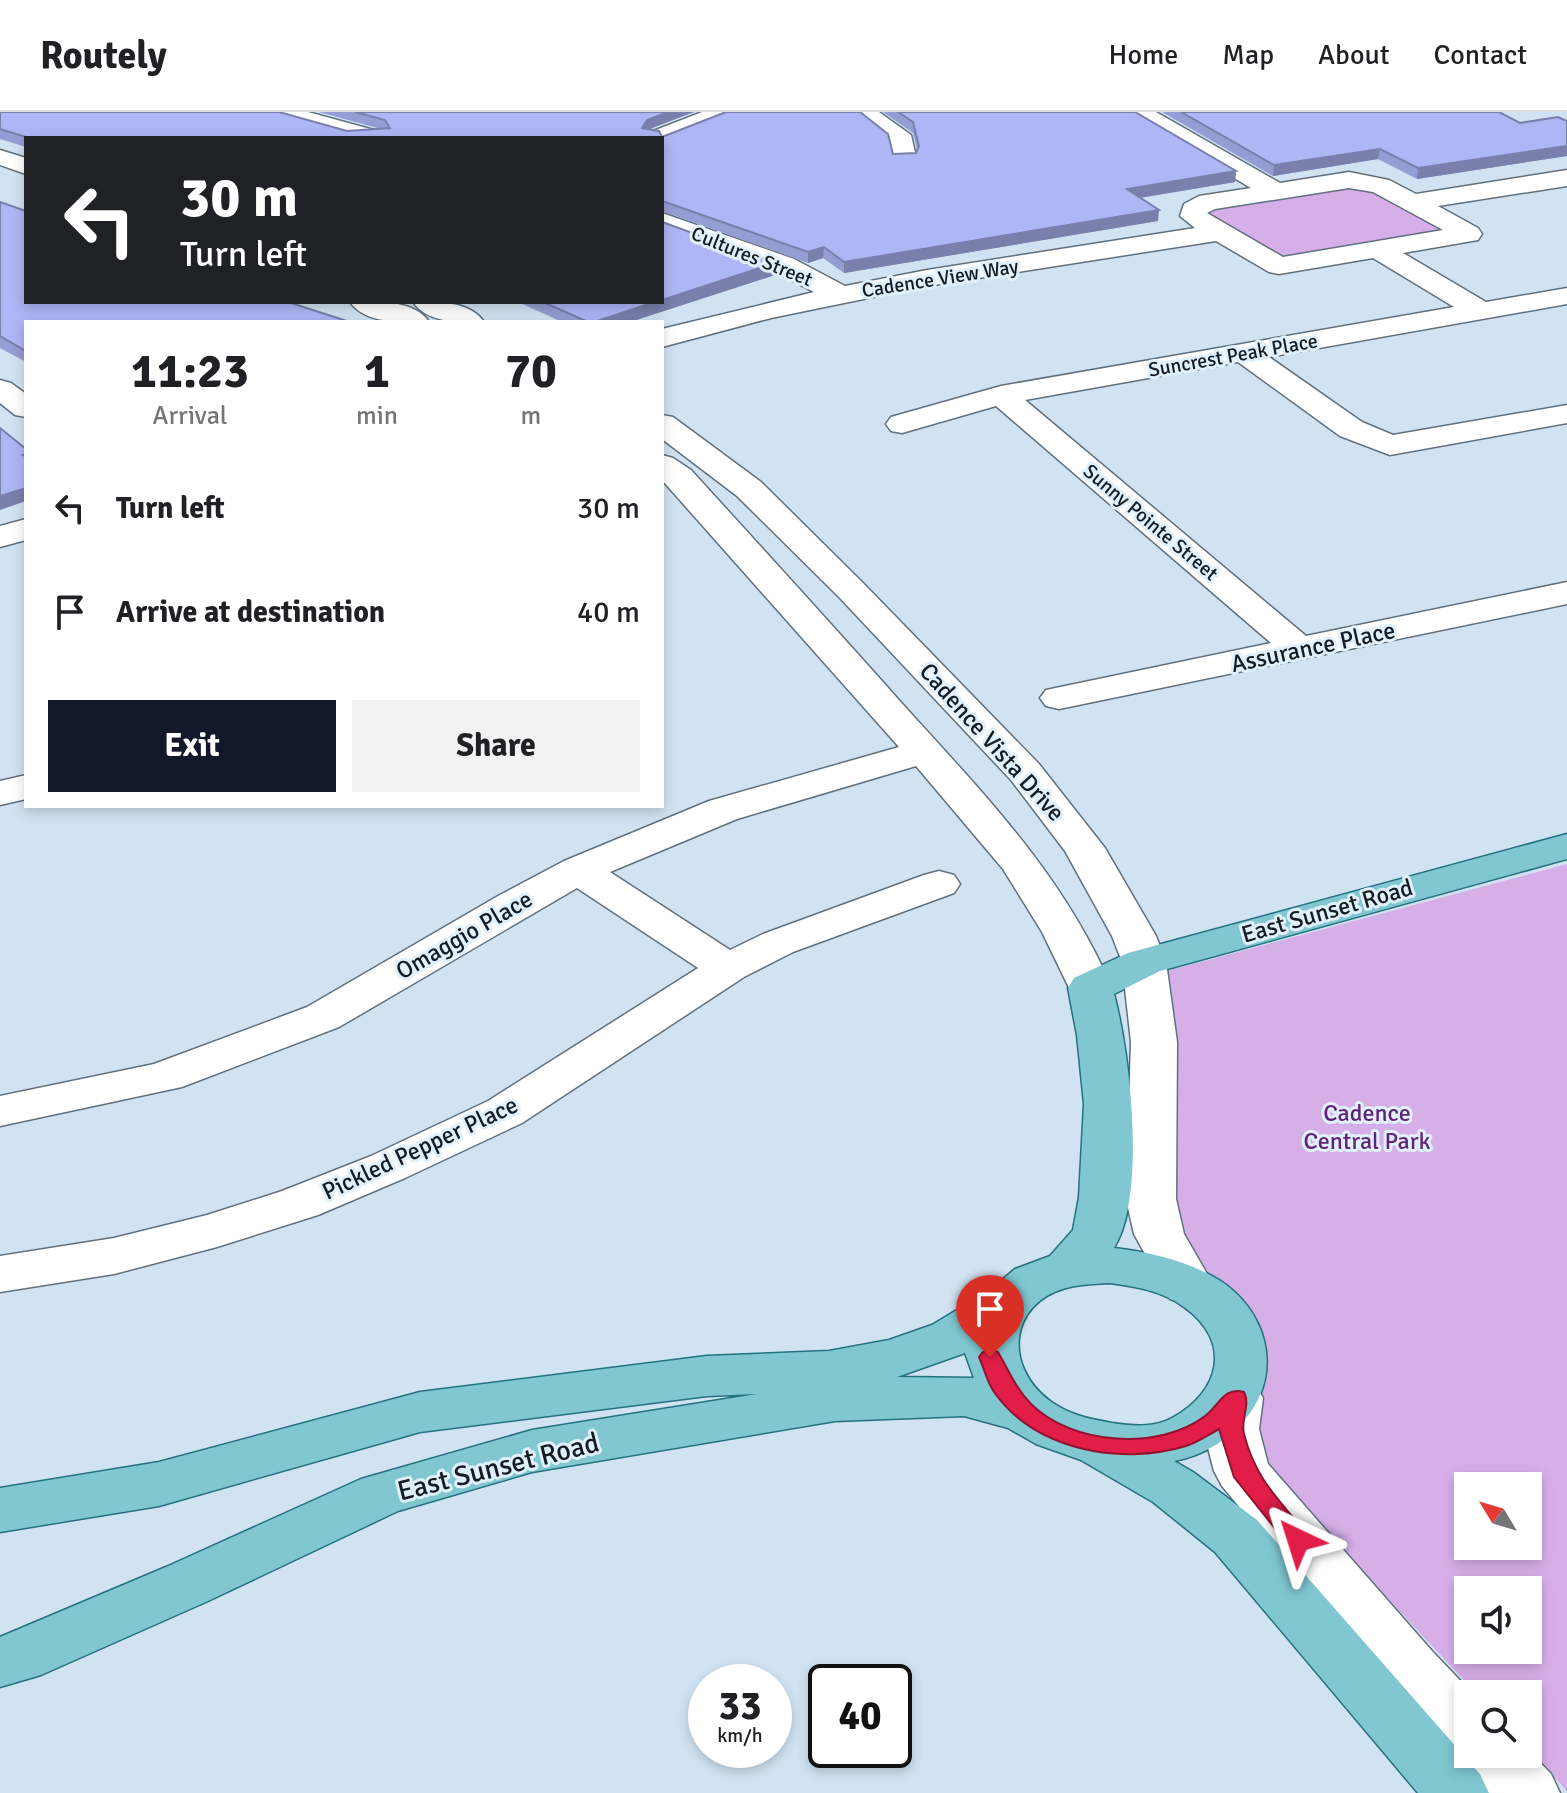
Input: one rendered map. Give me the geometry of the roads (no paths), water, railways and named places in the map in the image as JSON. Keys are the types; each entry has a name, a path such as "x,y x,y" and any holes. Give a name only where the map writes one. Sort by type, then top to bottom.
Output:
{"main road":[{"name":"East Sunset Road","path":"1090,988 1144,962 1567,846"},
{"path":"1068,1269 1088,1248 1102,1215 1109,1097 1103,1039 1090,988"},
{"path":"1100,1445 1142,1447 1182,1439 1214,1422 1236,1398 1245,1368 1239,1337 1218,1309 1188,1286 1151,1271 1109,1265 1068,1269 1034,1282 1007,1303 992,1328 990,1357 1002,1386 1026,1412 1060,1433 1100,1445 1173,1487 1236,1536 1457,1793"},
{"name":"East Sunset Road","path":"0,1510 159,1484 420,1412 707,1376 829,1371 896,1358 951,1338 1007,1303"},
{"name":"East Sunset Road","path":"0,1662 19,1657 187,1584 381,1494 532,1451 835,1401 964,1396 1026,1412"}],"street":[{"path":"281,112 344,129"},
{"path":"662,136 723,112"},
{"path":"863,112 902,140 904,157"},
{"path":"1139,112 1275,191"},
{"path":"323,136 344,129 379,127"},
{"path":"0,157 24,165"},
{"path":"1415,202 1567,178"},
{"path":"1349,180 1380,185 1415,202 1469,234 1279,266 1193,216 1193,210 1208,202 1349,180"},
{"path":"0,182 24,189"},
{"name":"Cultures Street","path":"664,222 784,265 840,295"},
{"name":"Cadence View Way","path":"664,337 768,310 927,278 1221,232"},
{"path":"1378,250 1481,311"},
{"name":"Suncrest Peak Place","path":"902,424 1001,395 1567,296"},
{"path":"369,304 410,320"},
{"path":"431,304 466,320"},
{"path":"1245,354 1351,429 1390,445 1567,414"},
{"path":"0,389 24,407"},
{"name":"Sunny Pointe Street","path":"1001,395 1301,650"},
{"name":"Cadence Vista Drive","path":"664,425 749,489 1025,772 1084,848 1134,936 1144,962 1154,1042 1151,1199 1159,1234 1188,1286"},
{"path":"664,466 679,477 736,539 927,751 1007,845 1041,891 1072,942 1090,988"},
{"path":"0,537 24,530"},
{"name":"Assurance Place","path":"1059,698 1567,593"},
{"name":"Omaggio Place","path":"0,1111 165,1077 323,1017 513,905 579,870 723,810 927,751"},
{"path":"0,793 24,787"},
{"path":"579,870 728,968"},
{"name":"Pickled Pepper Place","path":"0,1274 114,1256 217,1230 300,1203 388,1167 505,1112 728,968 778,943 939,884"},
{"path":"1236,1398 1231,1429 1242,1471 1410,1669 1454,1715"},
{"path":"1504,1768 1528,1793"}],"park label":[{"name":"Cadence Central Park","path":"1367,1127"}]}
